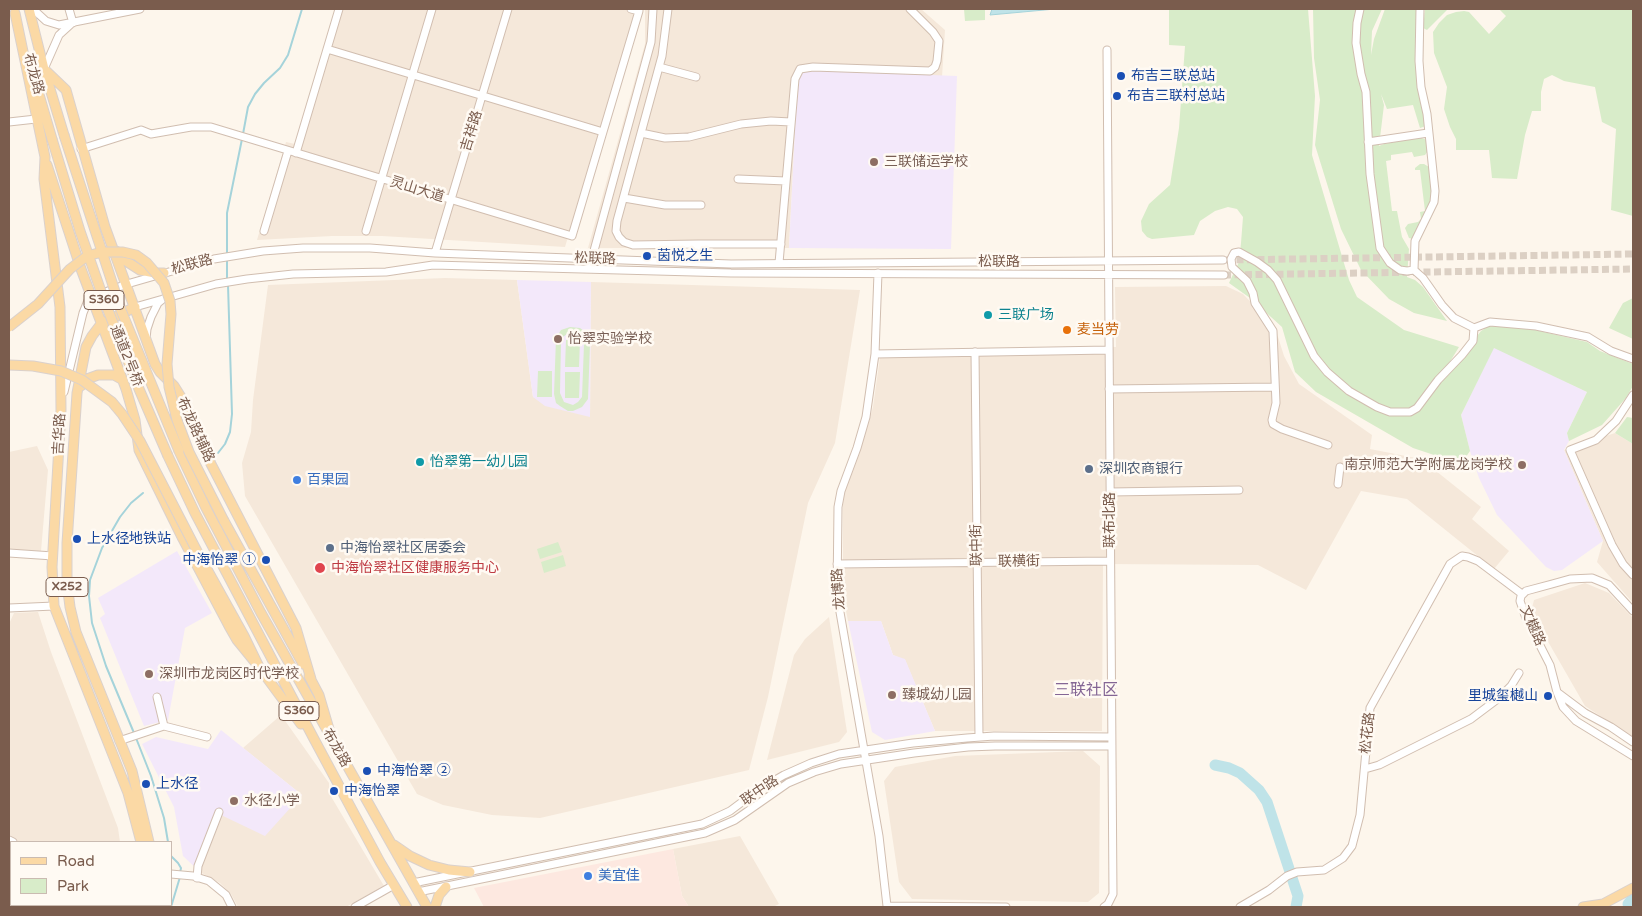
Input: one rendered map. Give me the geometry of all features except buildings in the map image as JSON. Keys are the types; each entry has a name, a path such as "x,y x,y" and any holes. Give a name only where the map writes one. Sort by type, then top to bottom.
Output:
{"main road":[{"name":"布龙路","path":"31,9 44,69 64,135"},
{"name":"布龙路","path":"15,11 52,139"},
{"name":"吉华路","path":"15,11 44,157 44,179 60,308 62,410 52,580 54,606 128,793 141,841"},
{"name":"布龙路辅路","path":"44,69 66,90 81,149 111,243 158,368 174,386 184,402 211,464 296,628 311,680"},
{"name":"通道2号桥","path":"64,135 121,310 180,452 206,508"},
{"name":"通道2号桥","path":"52,139 80,231 104,300 168,456 195,513"},
{"path":"44,157 91,297 123,380 135,420 139,450 237,640 314,739"},
{"path":"111,243 120,256 133,266 148,272 164,273"},
{"path":"9,327 38,304 70,269 87,256 102,252 123,252 136,256 147,263 164,283 170,301 171,314 167,364 171,399 177,420 189,452 224,521 311,680 323,707 333,743"},
{"name":"吉华路","path":"134,307 101,324 86,347 77,393 67,556 69,601 73,620 132,771 149,841"},
{"path":"9,365 33,366 61,371 82,380 112,402 122,414 140,441 259,667"},
{"path":"77,393 84,382 94,376 110,374 123,380"},
{"name":"布龙路","path":"206,508 333,743 393,844 427,907"},
{"name":"布龙路","path":"195,513 314,739 407,907"},
{"path":"393,844 410,856 429,865 449,870 470,872"},
{"path":"434,907 439,895 446,887"},
{"path":"1583,907 1603,904 1633,888"}],"street":[{"path":"31,9 46,21 59,25 140,9"},
{"path":"69,9 73,23"},
{"path":"296,153 339,9"},
{"path":"366,231 432,9"},
{"name":"吉祥路","path":"435,253 508,9"},
{"path":"327,49 603,132 639,11 631,9"},
{"path":"589,269 651,42 653,9"},
{"path":"668,9 660,67 617,221 616,231 624,242 633,245 781,244"},
{"path":"779,263 795,79 800,69 812,67 930,71 935,67 939,41 933,32 910,9"},
{"path":"1360,9 1356,43 1366,92 1368,142 1380,248 1390,263 1407,271 1414,270 1423,278 1442,305 1454,318 1474,328 1490,322 1536,326 1588,337 1611,350 1633,359"},
{"path":"1414,270 1415,241 1435,197 1427,114 1421,87 1419,61 1420,9"},
{"path":"44,69 59,35 73,23"},
{"name":"联布北路","path":"1104,907 1108,904 1113,894 1107,50"},
{"path":"660,67 696,77"},
{"path":"9,122 36,119"},
{"path":"641,133 665,138 689,137 741,124 771,121 791,122"},
{"name":"灵山大道","path":"81,149 141,130 151,134 191,127 211,127 572,236 603,132"},
{"path":"1368,142 1428,133"},
{"path":"264,231 288,151"},
{"path":"738,179 786,181"},
{"path":"624,198 665,205 701,205"},
{"path":"697,262 698,244"},
{"name":"松联路","path":"91,297 127,284 214,259 282,249 370,248 435,253 592,259 779,263 1223,260"},
{"path":"1328,445 1275,426 1272,420 1276,403 1273,330 1256,303 1247,281 1232,267 1231,259 1234,253 1238,252 1257,262 1277,280 1314,356 1327,372 1348,390 1377,407 1390,412 1410,412 1417,408 1438,380 1473,340 1474,328"},
{"name":"松联路","path":"134,307 216,284 247,279 292,274 386,272 433,265 731,273 1224,275"},
{"name":"龙博路","path":"878,274 875,354 864,428 839,499 837,595 882,856 887,906 1006,907"},
{"path":"62,410 66,378 83,313 87,301 91,297"},
{"path":"146,339 151,317 158,303 163,299"},
{"path":"875,354 1109,350"},
{"name":"联中街","path":"975,352 979,737"},
{"path":"1109,389 1275,388"},
{"path":"1633,395 1616,421 1596,440 1570,450 1612,545 1623,564 1633,576"},
{"path":"1338,484 1340,466"},
{"path":"1110,492 1239,490"},
{"path":"9,553 53,556"},
{"name":"松花路","path":"1240,907 1269,890 1287,876 1297,872 1324,870 1343,858 1352,846 1360,815 1370,708 1450,564 1462,556 1478,560 1522,594"},
{"name":"联横街","path":"837,564 1110,561"},
{"name":"文樾路","path":"1633,611 1609,585 1592,578 1570,579 1526,591 1522,594 1520,600 1526,618 1550,666 1563,707 1576,721 1633,756"},
{"path":"9,608 54,606"},
{"path":"1364,769 1379,765 1471,719 1500,698 1519,673"},
{"path":"1557,692 1585,713 1633,742"},
{"path":"157,698 164,726"},
{"path":"119,741 164,726 207,736"},
{"name":"联中路","path":"413,883 702,824 730,811 771,782 797,768 839,754 922,742 979,737 1112,737"},
{"name":"联中路","path":"418,892 705,833 735,820 776,790 801,777 828,767 941,750 986,746 1112,746"},
{"path":"195,877 219,812"},
{"path":"172,874 209,881 226,895 232,907"},
{"path":"355,907 394,885"}],"shaded area":[{"path":"335,9 636,9 565,247 382,236 332,236 257,240 286,142 295,144"},
{"path":"645,9 921,9 945,30 942,77 813,67 798,70 789,248 588,248 645,44"},
{"name":"三联储运学校","path":"798,70 957,76 951,249 789,248"},
{"path":"445,278 517,280 533,397 590,416 591,282 860,290 835,443 808,503 768,697 749,770 540,818 492,815 443,805 417,794 245,496 242,463 251,432 253,400 268,285"},
{"name":"怡翠实验学校","path":"517,280 591,282 590,417 545,406 533,397"},
{"path":"1226,286 1243,294 1268,320 1278,337 1284,356 1299,384 1372,435 1370,449 1421,459 1481,507 1472,519 1509,551 1494,569 1407,499 1361,491 1306,590 1258,565 1103,564 1102,731 935,731 905,660 893,655 881,621 848,621 843,595 843,492 873,407 881,350 1116,347 1115,287"},
{"name":"南京师范大学附属龙岗学校","path":"1494,347 1587,392 1567,433 1569,441 1564,450 1603,541 1562,570 1554,571 1546,567 1497,515 1479,478 1470,451 1461,415"},
{"path":"1615,433 1633,444 1633,603 1597,562 1603,541 1564,450"},
{"path":"37,446 48,470 41,551 9,550 9,452"},
{"name":"深圳市龙岗区时代学校","path":"177,551 212,613 185,628 168,720 144,726 100,618 105,614 98,598"},
{"path":"1585,583 1609,593 1633,618 1633,737 1585,706 1531,612 1534,600"},
{"path":"38,612 51,652 118,828 120,841 17,841 9,835 9,624 14,613"},
{"path":"829,617 847,732 839,742 767,760 794,655 805,639"},
{"name":"臻城幼儿园","path":"848,621 881,621 893,655 905,659 935,731 885,740 872,732"},
{"path":"281,715 329,783 329,793 384,886 346,907 238,907 231,894 220,883 200,872 221,815 302,795 243,748"},
{"name":"水径小学","path":"221,730 302,795 265,836 221,815 200,872 183,856 174,807 142,744 156,737 208,749"},
{"path":"1083,751 1100,766 1099,893 1088,902 912,899 899,882 884,781 895,767 955,756"},
{"path":"740,836 779,904 773,907 689,907 682,896 673,849"},
{"path":"9,846 10,906 19,907 9,907"},
{"path":"673,849 682,896 689,907 484,907 474,888"},
{"path":"22,906 124,906 124,907"}],"green space":[{"path":"964,9 985,9 985,20 965,21"},
{"path":"1169,9 1308,9 1315,96 1312,155 1349,280 1357,297 1404,330 1459,347 1443,373 1446,376 1481,331 1489,326 1501,325 1518,326 1587,342 1600,351 1633,364 1633,386 1626,398 1602,425 1569,441 1567,433 1587,392 1494,348 1461,415 1470,451 1461,464 1413,448 1316,392 1295,372 1282,327 1250,298 1229,283 1239,262 1243,217 1237,209 1228,207 1215,211 1200,221 1194,235 1152,239 1147,237 1142,231 1141,221 1149,204 1170,185 1179,128 1185,46 1169,45"},
{"path":"1313,9 1382,9 1372,31 1371,55 1374,39 1385,9 1419,9 1426,126 1420,128 1413,105 1387,109 1381,94 1384,105 1379,146 1419,137 1427,140 1428,151 1425,155 1414,157 1412,152 1391,155 1391,160 1386,161 1392,211 1397,211 1402,237 1409,249 1407,277 1415,280 1423,287 1447,321 1414,313 1389,299 1361,270 1341,229 1315,145 1320,100 1314,58"},
{"path":"1425,9 1448,9 1427,30 1423,28"},
{"path":"1499,9 1633,9 1633,216 1611,210 1616,129 1602,122 1595,87 1564,81 1552,75 1544,79 1541,92 1541,111 1532,111 1525,135 1517,179 1492,178 1489,150 1456,150 1456,139 1444,109 1447,87 1434,53 1433,32 1447,15 1464,11 1469,12 1489,34 1506,16"},
{"path":"1420,164 1429,167 1433,199 1413,239 1409,238 1405,228 1408,224 1418,222 1421,219 1420,212 1425,211 1420,170 1415,170"},
{"path":"1633,298 1633,339 1609,328 1623,303"},
{"path":"570,327 580,328 587,335 590,344 588,399 582,407 573,411 568,411 556,403 554,394 556,338 561,330","holes":["568,333 577,334 582,338 584,344 582,397 573,405 564,402 560,393 561,343 563,337"]},
{"path":"566,340 580,341 579,367 565,367"},
{"path":"538,371 552,371 552,397 537,397"},
{"path":"565,372 580,372 579,398 565,398"},
{"path":"1627,417 1633,418 1633,444 1615,433"},
{"path":"558,542 562,552 540,559 537,549"},
{"path":"563,555 566,566 544,573 541,562"}],"water":[{"path":"992,9 1055,9 990,15"}],"waterway":[{"path":"243,134 248,107 255,94 280,68 288,55 302,9"},
{"path":"227,255 227,213 242,139"},
{"path":"227,260 227,280"},
{"path":"218,453 225,444 230,432 232,414 228,285"},
{"path":"134,733 106,666 92,623 89,596 90,580 102,548 120,517 131,503 143,493"},
{"path":"136,738 151,776 164,818 168,841"},
{"path":"1215,765 1240,773 1259,790 1267,802 1298,896 1296,907"},
{"path":"172,857 181,868 180,873"},
{"path":"172,904 180,877"},
{"path":"1628,904 1633,898"}],"tunnel":[{"path":"1226,260 1633,254"},
{"path":"1224,275 1633,269"}],"place":[{"name":"布吉三联总站","path":"1121,76"},
{"name":"布吉三联村总站","path":"1117,96"},
{"name":"三联储运学校","path":"874,162"},
{"name":"茵悦之生","path":"647,256"},
{"name":"三联广场","path":"988,315"},
{"name":"麦当劳","path":"1067,330"},
{"name":"怡翠实验学校","path":"558,339"},
{"name":"怡翠第一幼儿园","path":"420,462"},
{"name":"南京师范大学附属龙岗学校","path":"1522,465"},
{"name":"深圳农商银行","path":"1089,469"},
{"name":"百果园","path":"297,480"},
{"name":"上水径地铁站","path":"77,539"},
{"name":"中海怡翠社区居委会","path":"330,548"},
{"name":"中海怡翠 ①","path":"266,560"},
{"name":"中海怡翠社区健康服务中心","path":"320,568"},
{"name":"深圳市龙岗区时代学校","path":"149,674"},
{"name":"臻城幼儿园","path":"892,695"},
{"name":"里城玺樾山","path":"1548,696"},
{"name":"中海怡翠 ②","path":"367,771"},
{"name":"上水径","path":"146,784"},
{"name":"中海怡翠","path":"334,791"},
{"name":"水径小学","path":"234,801"},
{"name":"美宜佳","path":"588,876"}],"district":[{"name":"三联社区","path":"1086,691"}]}
